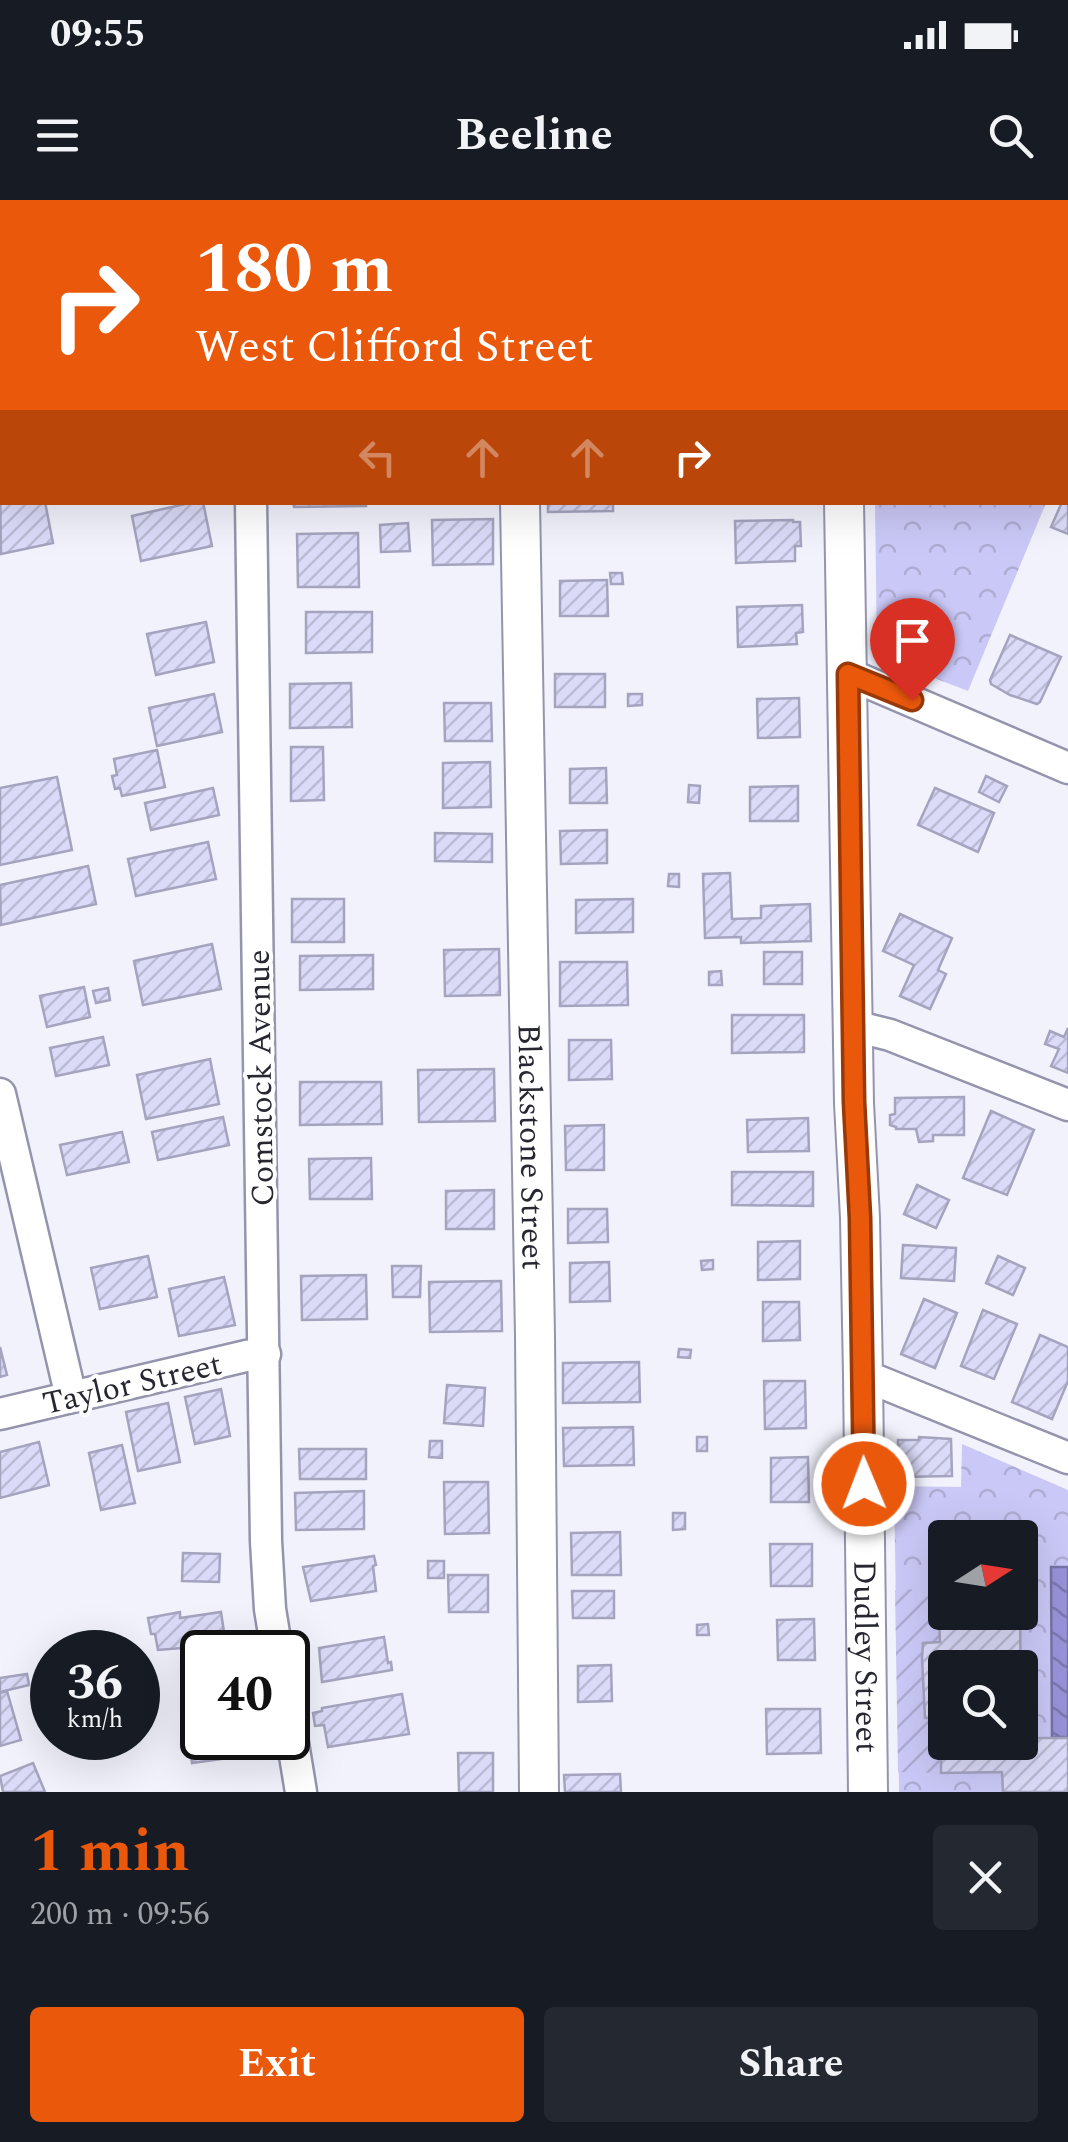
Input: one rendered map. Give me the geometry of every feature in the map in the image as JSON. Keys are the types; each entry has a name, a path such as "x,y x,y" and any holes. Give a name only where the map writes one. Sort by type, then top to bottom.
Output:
{"street":[{"name":"Comstock Avenue","path":"251,505 266,1540 273,1630"},
{"name":"Blackstone Street","path":"520,505 539,1792"},
{"name":"Dudley Street","path":"844,505 864,1375 868,1792"},
{"path":"848,674 1068,768"},
{"path":"854,1026 890,1035 1068,1105"},
{"path":"0,1094 72,1397"},
{"name":"Taylor Street","path":"0,1414 265,1354"},
{"path":"864,1375 1068,1458"},
{"path":"296,1760 301,1792"}],"green space":[{"path":"875,505 1045,505 968,691 877,656"},
{"path":"962,1444 1068,1490 1068,1792 899,1792 894,1486 961,1487"},
{"path":"928,1588 928,1630 940,1630 940,1642 922,1659 928,1760 941,1760 941,1773 898,1772 895,1590"}],"water":[{"path":"1051,1567 1068,1567 1068,1737 1052,1737"}],"building":[{"path":"0,505 46,505 53,543 1,554"},
{"path":"181,505 204,505 212,546 141,561 132,516"},
{"path":"294,505 366,505 366,506"},
{"path":"548,505 613,505 613,511 548,512"},
{"path":"1061,505 1068,505 1068,534 1051,527"},
{"path":"493,519 493,564 433,565 432,520"},
{"path":"735,521 800,522 801,546 795,546 795,561 736,563"},
{"path":"408,523 410,551 381,552 380,525"},
{"path":"358,533 359,587 298,587 297,534"},
{"path":"610,573 622,573 623,584 611,584"},
{"path":"607,580 608,616 560,616 560,581"},
{"path":"802,605 803,632 796,633 797,644 738,647 737,607"},
{"path":"306,612 372,612 372,652 306,653"},
{"path":"206,622 214,662 156,675 147,634"},
{"path":"1010,635 1061,657 1037,704 991,684"},
{"path":"555,674 605,674 605,707 555,707"},
{"path":"351,683 352,727 290,728 290,684"},
{"path":"214,694 222,732 157,746 149,708"},
{"path":"628,694 642,694 642,705 628,706"},
{"path":"799,698 800,737 758,738 757,699"},
{"path":"444,703 491,703 492,741 445,741"},
{"path":"291,747 323,747 324,800 291,801"},
{"path":"157,750 165,787 122,796 120,788 115,789 112,776 117,775 114,759"},
{"path":"490,762 491,807 443,808 443,763"},
{"path":"606,768 607,803 570,803 570,769"},
{"path":"986,776 1007,786 999,802 979,792"},
{"path":"57,777 72,850 0,865 0,788"},
{"path":"689,785 700,786 699,803 688,802"},
{"path":"798,786 798,821 750,821 750,787"},
{"path":"213,788 219,815 151,830 145,803"},
{"path":"935,788 994,813 978,852 918,825"},
{"path":"607,830 607,863 561,864 560,831"},
{"path":"435,833 492,834 492,862 435,861"},
{"path":"208,842 216,879 136,896 128,859"},
{"path":"88,866 96,904 1,925 0,885"},
{"path":"730,873 732,919 761,918 761,906 810,904 811,941 741,943 741,937 705,938 703,874"},
{"path":"669,874 679,874 679,887 668,886"},
{"path":"292,899 344,899 344,942 292,942"},
{"path":"633,899 633,932 576,933 576,900"},
{"path":"900,914 952,938 938,970 946,974 930,1009 900,996 914,965 883,951"},
{"path":"212,944 221,989 143,1005 134,961"},
{"path":"499,949 500,995 445,996 444,950"},
{"path":"764,952 802,952 802,984 764,984"},
{"path":"373,955 373,989 300,990 300,956"},
{"path":"560,962 627,962 628,1005 560,1006"},
{"path":"721,971 722,985 709,985 709,972"},
{"path":"84,987 90,1017 47,1027 40,996"},
{"path":"108,988 110,1000 96,1003 93,991"},
{"path":"732,1015 804,1015 804,1052 732,1053"},
{"path":"1068,1028 1068,1073 1051,1066 1059,1049 1045,1044 1050,1031 1064,1037"},
{"path":"103,1037 109,1065 56,1076 50,1048"},
{"path":"569,1040 611,1040 612,1079 569,1080"},
{"path":"210,1059 219,1104 146,1119 137,1075"},
{"path":"494,1069 495,1121 419,1122 418,1070"},
{"path":"300,1082 381,1082 382,1124 300,1125"},
{"path":"964,1097 964,1135 933,1135 933,1141 919,1142 916,1129 896,1129 890,1125 895,1098"},
{"path":"991,1111 1034,1130 1007,1195 963,1178"},
{"path":"223,1117 229,1145 158,1160 152,1132"},
{"path":"808,1118 809,1151 748,1152 747,1120"},
{"path":"604,1125 604,1170 566,1170 565,1126"},
{"path":"122,1132 129,1162 67,1175 60,1145"},
{"path":"371,1158 372,1199 310,1199 309,1159"},
{"path":"732,1172 813,1172 813,1206 732,1205"},
{"path":"917,1185 949,1200 936,1228 904,1214"},
{"path":"494,1190 494,1229 446,1229 446,1191"},
{"path":"568,1209 607,1209 608,1242 568,1243"},
{"path":"800,1241 800,1279 758,1280 758,1242"},
{"path":"903,1245 956,1248 954,1281 901,1278"},
{"path":"148,1256 157,1297 100,1309 91,1268"},
{"path":"998,1256 1025,1268 1013,1295 986,1283"},
{"path":"713,1260 713,1269 702,1270 701,1261"},
{"path":"609,1262 610,1301 570,1302 570,1263"},
{"path":"392,1266 421,1266 420,1297 393,1297"},
{"path":"366,1275 367,1319 302,1320 301,1276"},
{"path":"224,1277 235,1325 179,1336 169,1289"},
{"path":"501,1281 502,1331 430,1332 429,1282"},
{"path":"924,1299 957,1313 935,1368 901,1354"},
{"path":"763,1302 799,1302 800,1340 763,1341"},
{"path":"983,1310 1017,1324 994,1379 961,1366"},
{"path":"1040,1335 1068,1347 1068,1381 1052,1419 1012,1402"},
{"path":"0,1347 7,1375 0,1377"},
{"path":"679,1349 691,1350 690,1358 678,1357"},
{"path":"639,1362 640,1402 563,1403 563,1363"},
{"path":"764,1381 805,1381 806,1428 765,1429"},
{"path":"447,1385 485,1388 483,1426 444,1423"},
{"path":"221,1389 230,1436 195,1444 185,1397"},
{"path":"168,1403 180,1462 138,1471 126,1412"},
{"path":"633,1427 634,1465 564,1466 563,1428"},
{"path":"697,1437 707,1437 707,1451 697,1451"},
{"path":"951,1439 952,1476 899,1477 895,1456 898,1440"},
{"path":"430,1441 442,1441 442,1458 429,1457"},
{"path":"39,1442 49,1485 0,1498 0,1452"},
{"path":"122,1445 135,1503 101,1510 89,1453"},
{"path":"299,1449 366,1449 366,1479 300,1479"},
{"path":"808,1457 809,1502 771,1502 771,1458"},
{"path":"444,1482 488,1482 489,1533 445,1534"},
{"path":"364,1491 364,1529 296,1530 295,1493"},
{"path":"673,1513 685,1513 685,1529 673,1530"},
{"path":"620,1532 621,1575 572,1575 571,1533"},
{"path":"770,1544 812,1544 812,1586 771,1586"},
{"path":"183,1553 220,1554 219,1582 182,1581"},
{"path":"374,1556 376,1591 311,1601 303,1567"},
{"path":"428,1561 444,1561 444,1578 428,1578"},
{"path":"448,1575 488,1575 488,1612 449,1612"},
{"path":"572,1591 614,1591 614,1618 573,1618"},
{"path":"180,1612 180,1618 221,1612 224,1630 180,1630 180,1648 160,1650 160,1630 150,1630 148,1618"},
{"path":"814,1619 815,1660 778,1660 777,1620"},
{"path":"708,1624 709,1635 697,1635 697,1625"},
{"path":"940,1630 1020,1630 1020,1650 928,1650 925,1718 923,1643 940,1642"},
{"path":"384,1637 392,1670 322,1682 319,1648"},
{"path":"611,1665 612,1701 578,1702 578,1666"},
{"path":"27,1674 29,1685 0,1692 0,1678"},
{"path":"7,1691 21,1740 0,1746 0,1693"},
{"path":"402,1694 409,1734 328,1747 324,1725 315,1726 313,1713 322,1708"},
{"path":"766,1709 820,1709 821,1753 767,1754"},
{"path":"1038,1738 1068,1738 1068,1792 1003,1792 1002,1772 941,1773 941,1760 1038,1760"},
{"path":"458,1753 493,1753 493,1792 459,1792"},
{"path":"33,1763 45,1792 3,1792 0,1776"},
{"path":"620,1774 621,1792 565,1792 564,1775"}],"route":[{"path":"864,1484 848,674 912,700"}]}
